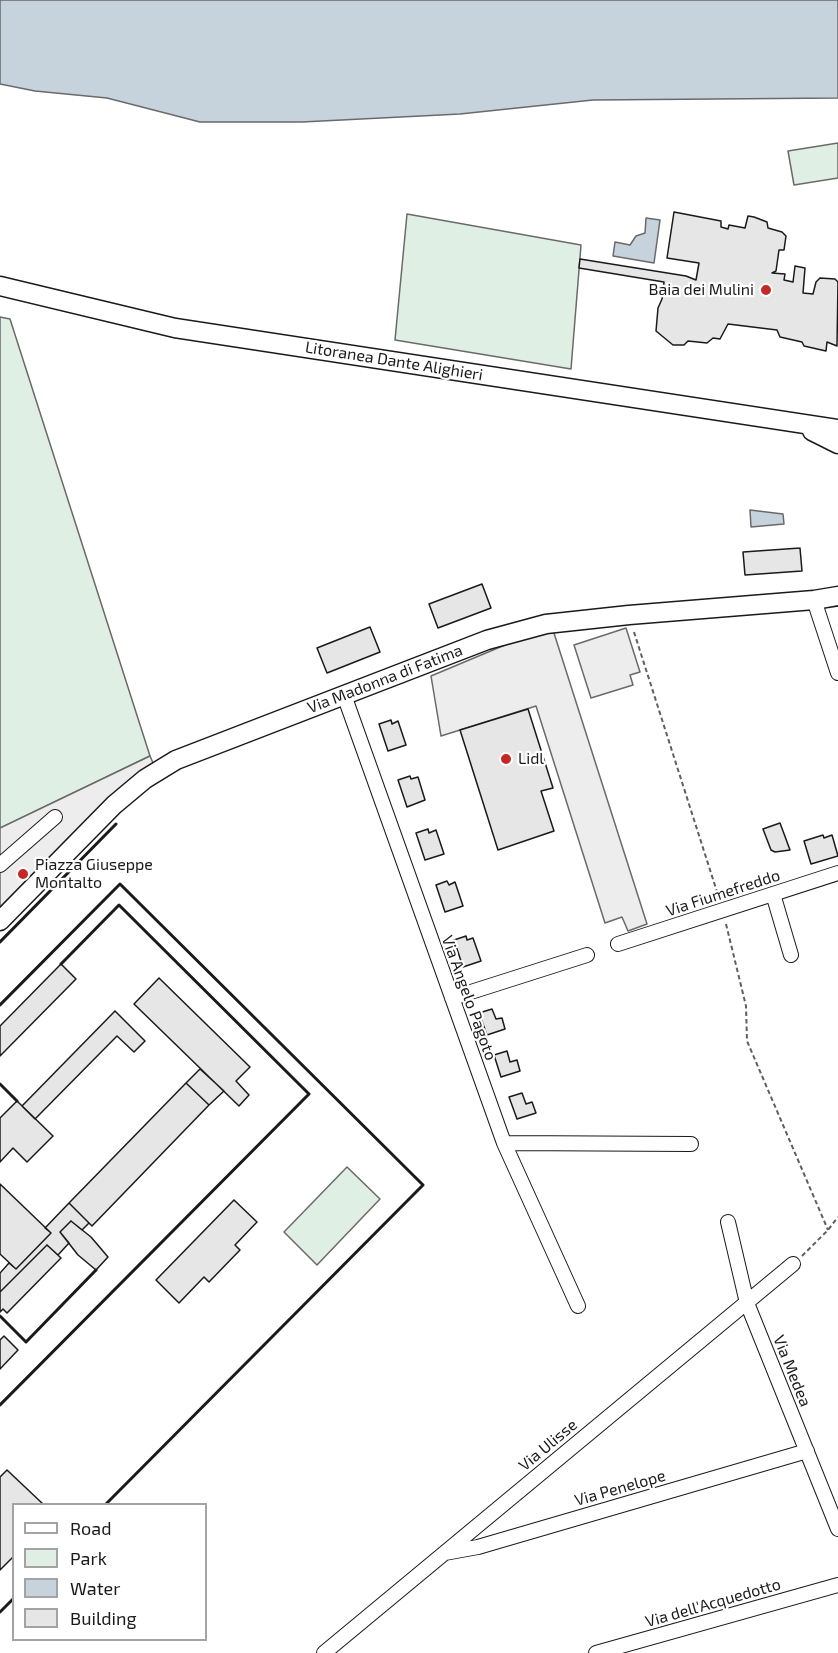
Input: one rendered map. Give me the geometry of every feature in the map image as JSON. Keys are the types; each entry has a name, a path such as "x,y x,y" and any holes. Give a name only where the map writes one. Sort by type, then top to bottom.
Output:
{"street":[{"name":"Litoranea Dante Alighieri","path":"0,286 175,328 790,423"},
{"path":"790,423 838,429"},
{"path":"790,423 818,433 838,444"},
{"name":"Via Madonna di Fatima","path":"0,921 114,805 145,779 176,760 487,640 546,624 838,596"},
{"path":"814,600 838,674"},
{"name":"Via Angelo Pagoto","path":"344,696 504,1143 578,1306"},
{"path":"0,865 55,817"},
{"name":"Via Fiumefreddo","path":"618,944 838,873"},
{"path":"773,894 791,955"},
{"path":"452,998 587,955"},
{"path":"504,1143 691,1144"},
{"name":"Via Medea","path":"728,1222 747,1303 838,1529"},
{"name":"Via Ulisse","path":"324,1653 794,1264"},
{"name":"Via Penelope","path":"443,1554 478,1547 807,1451"},
{"name":"Via dell'Acquedotto","path":"596,1653 838,1585"}],"path":[{"path":"794,1264 838,1217"}],"green space":[{"path":"838,143 838,178 794,185 788,151"},
{"path":"407,214 581,245 571,369 395,340"},
{"path":"0,317 10,319 150,756 0,828"},
{"path":"347,1167 380,1199 317,1265 284,1232"}],"shaded area":[{"path":"626,628 640,672 630,675 633,685 591,698 574,645"},
{"path":"553,630 647,924 628,931 622,917 605,923 536,706 441,736 431,676 524,637"},
{"name":"Piazza Giuseppe Montalto","path":"150,756 157,772 0,921 0,828"}],"water":[{"path":"0,0 838,0 838,98 593,100 460,114 302,122 200,122 107,98 35,91 0,84"},
{"path":"646,218 660,220 654,263 613,256 615,242 630,245 636,236 645,233"},
{"path":"750,510 783,514 784,524 751,527"}],"building":[{"name":"Baia dei Mulini","path":"674,212 721,221 721,227 728,229 729,225 745,228 748,216 754,217 767,222 768,228 782,232 786,236 784,250 779,250 776,271 772,273 785,274 784,280 793,282 795,266 805,268 803,293 813,294 816,282 820,278 835,279 838,282 837,346 827,342 826,351 780,337 777,330 728,324 720,339 713,338 707,343 688,341 684,345 673,345 656,331 664,282 579,268 580,259 686,276 696,280 699,263 667,258"},
{"path":"800,548 802,571 745,575 743,552"},
{"path":"482,584 491,608 438,628 429,604"},
{"path":"370,627 380,652 327,673 317,648"},
{"name":"Lidl","path":"528,709 553,788 541,791 554,831 498,850 460,730"},
{"path":"391,720 392,724 398,721 406,745 388,751 379,724"},
{"path":"410,776 411,779 418,777 425,800 407,807 398,780"},
{"path":"780,823 790,850 775,852 771,850 763,829"},
{"path":"428,829 429,833 436,830 444,854 425,860 416,833"},
{"path":"823,835 824,838 832,835 838,856 811,864 804,841"},
{"path":"447,881 449,885 455,882 463,906 445,912 436,885"},
{"path":"466,936 467,940 473,938 481,961 463,967 454,940"},
{"path":"61,964 76,979 0,1056 0,1026"},
{"path":"159,978 250,1067 236,1081 249,1095 239,1106 134,1004"},
{"path":"492,1009 496,1019 502,1018 505,1029 487,1035 479,1013"},
{"path":"115,1011 145,1041 134,1052 117,1036 35,1119 22,1106"},
{"path":"507,1051 510,1062 517,1060 520,1071 501,1077 494,1055"},
{"path":"200,1069 224,1091 209,1105 186,1083"},
{"path":"186,1083 209,1105 92,1226 69,1203"},
{"path":"522,1093 526,1104 532,1102 536,1113 517,1119 509,1097"},
{"path":"17,1101 53,1136 27,1162 13,1148 0,1162 0,1118"},
{"path":"0,1184 51,1233 16,1269 0,1254"},
{"path":"234,1200 257,1222 235,1245 240,1250 209,1282 204,1277 179,1303 156,1280"},
{"path":"69,1203 89,1223 82,1230 71,1221 60,1232 69,1243 58,1255 47,1245 0,1292 0,1273 9,1263 16,1269 51,1233 45,1228"},
{"path":"71,1221 91,1237 108,1257 96,1270 78,1255 60,1232"},
{"path":"47,1245 61,1258 7,1313 3,1309 0,1312 0,1292"},
{"path":"4,1336 18,1350 0,1369 0,1340"},
{"path":"7,1470 42,1503 12,1503 12,1558 0,1570 0,1477"}],"wall":[{"path":"0,942 116,824"},
{"path":"0,1005 120,884 423,1185 107,1503"},
{"path":"0,1405 309,1094 119,905 61,964"},
{"path":"0,1084 17,1101"},
{"path":"0,1316 26,1342 96,1270"},
{"path":"0,1612 12,1600"}],"place":[{"name":"Baia dei Mulini","path":"766,290"},
{"name":"Lidl","path":"506,759"},
{"name":"Piazza Giuseppe Montalto","path":"23,874"}]}
